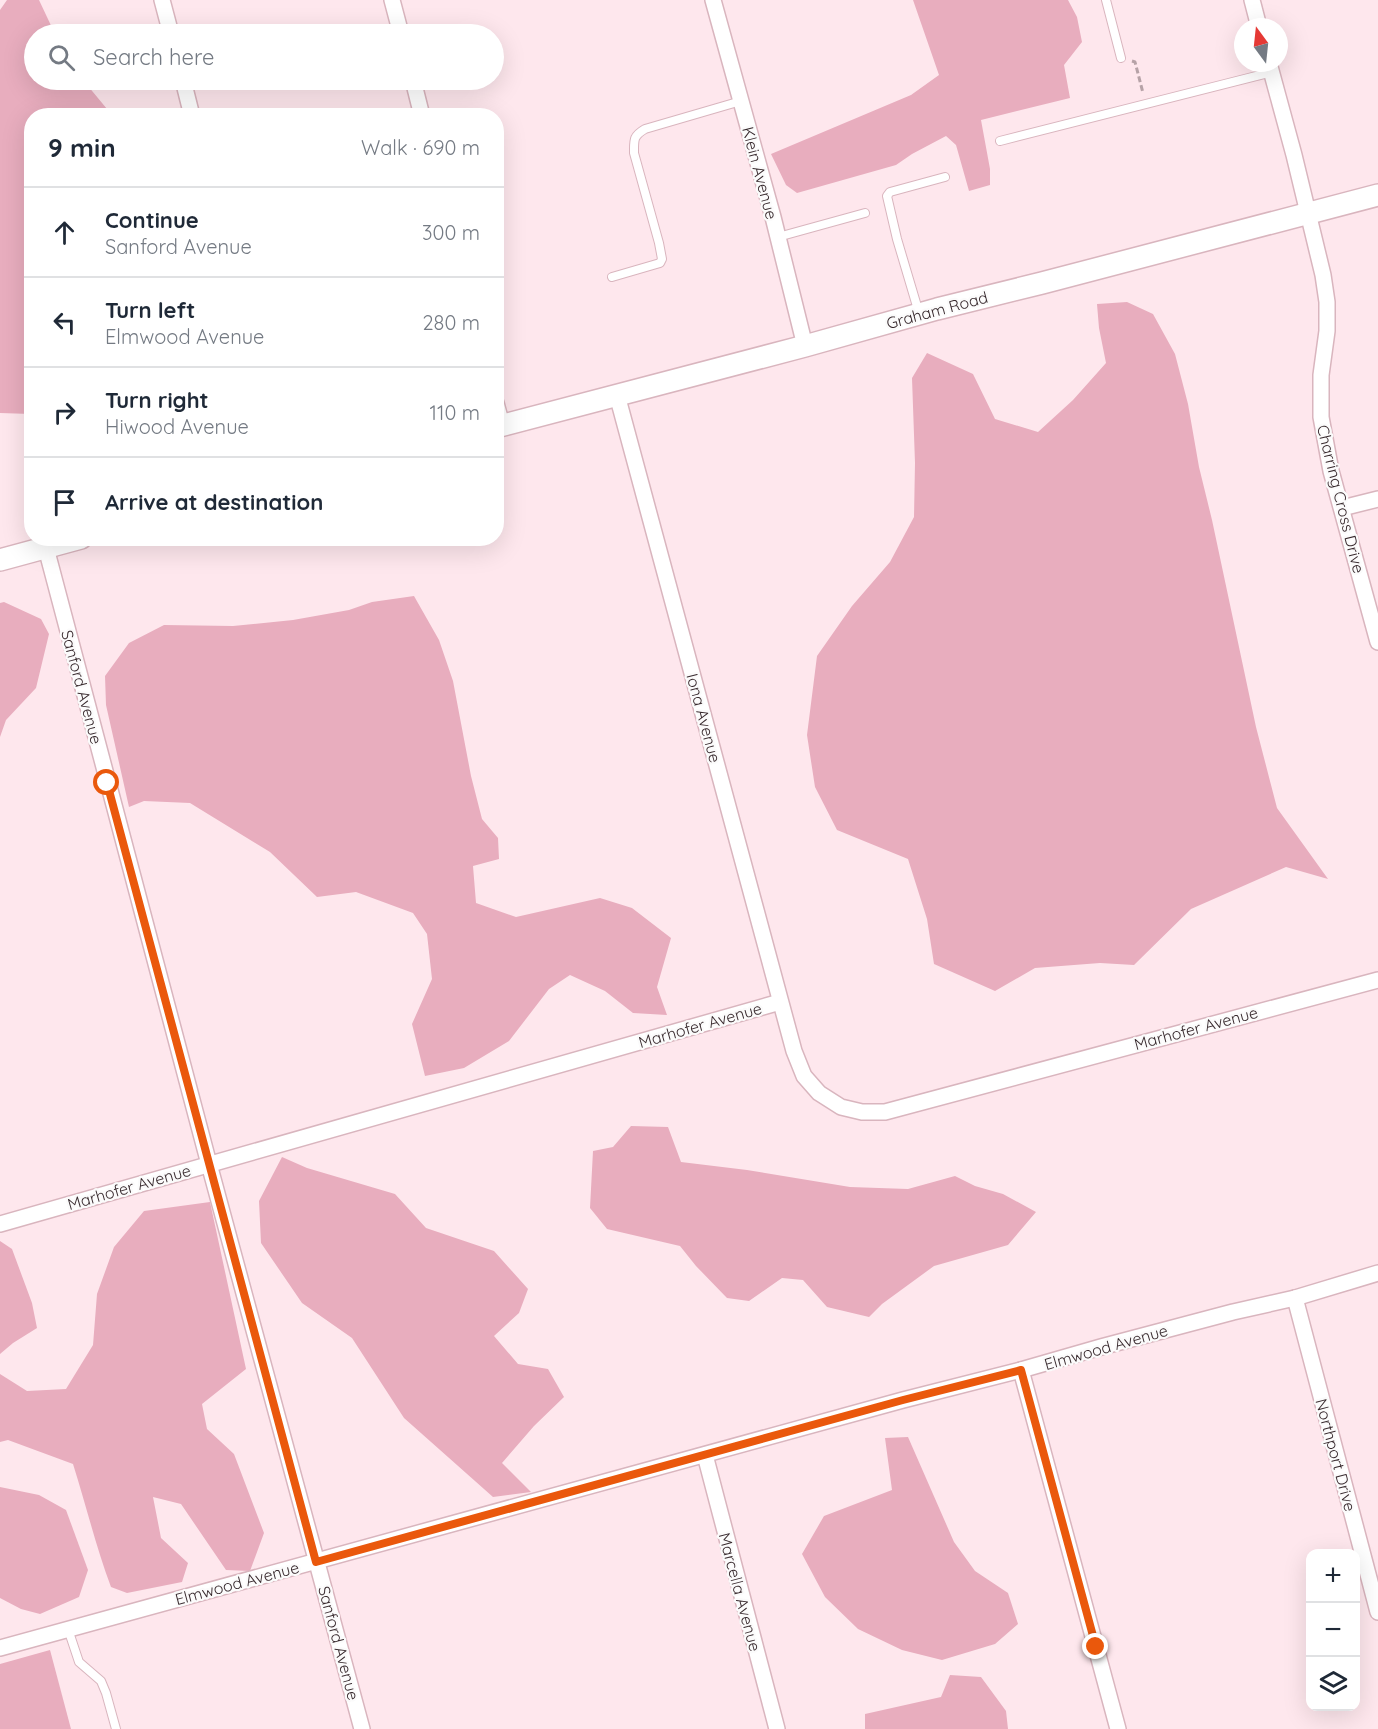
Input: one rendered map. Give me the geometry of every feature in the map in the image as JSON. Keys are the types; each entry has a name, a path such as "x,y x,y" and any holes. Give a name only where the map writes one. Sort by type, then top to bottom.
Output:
{"main road":[{"name":"Graham Road","path":"504,425 1378,195"},
{"path":"0,560 53,546"}],"street":[{"path":"162,0 168,24"},
{"path":"392,0 398,24"},
{"name":"Klein Avenue","path":"713,0 778,237 805,346"},
{"path":"1252,0 1257,18"},
{"name":"Charring Cross Drive","path":"1271,72 1323,275 1327,302 1327,331 1321,382 1321,417 1331,471 1378,642"},
{"path":"186,90 190,108"},
{"path":"415,90 420,108"},
{"name":"Iona Avenue","path":"617,395 780,1002"},
{"path":"1342,508 1378,499"},
{"name":"Sanford Avenue","path":"46,548 362,1729"},
{"name":"Marhofer Avenue","path":"0,1224 780,1002 804,1076 819,1093 841,1107 862,1112 885,1112 1378,980"},
{"name":"Elmwood Avenue","path":"0,1648 903,1400 1233,1312 1294,1298 1378,1273"},
{"name":"Northport Drive","path":"1294,1298 1378,1612"},
{"path":"1021,1370 1118,1729"},
{"name":"Marcella Avenue","path":"705,1455 777,1729"}],"lane":[{"path":"1106,0 1121,58"},
{"path":"1000,141 1146,104 1256,72"},
{"path":"612,277 660,263 662,258 634,153 637,133 741,101"},
{"path":"920,314 897,239 887,196 890,192 945,177"},
{"path":"778,237 865,213"},
{"path":"68,1629 79,1662 101,1681 116,1729"}],"path":[{"path":"1121,58 1135,62 1146,104"}],"shaded area":[{"path":"7,0 39,0 50,24 24,24 24,90 91,90 106,108 24,108 24,414 0,413 0,10"},
{"path":"913,0 1068,0 1077,17 1082,42 1064,65 1070,98 981,120 990,169 990,185 969,191 956,145 946,136 896,165 797,193 786,185 771,154 911,95 939,75"},
{"path":"1127,302 1153,314 1175,354 1188,404 1199,467 1256,727 1277,808 1328,879 1286,867 1191,909 1134,965 1100,963 1035,968 995,991 934,964 927,919 908,859 837,830 815,787 807,735 817,656 852,606 890,562 914,517 912,378 927,353 973,374 995,419 1038,432 1073,400 1106,363 1097,304"},
{"path":"414,596 439,640 453,681 471,776 482,819 498,838 499,859 473,866 476,903 516,917 600,898 632,908 671,938 657,987 667,1015 633,1013 605,991 570,975 549,989 509,1041 464,1068 425,1076 412,1024 432,979 427,934 413,913 356,892 317,897 270,852 190,803 144,801 129,807 106,705 105,676 129,643 164,625 233,626 293,620 349,610 372,602"},
{"path":"4,602 41,619 49,634 36,688 6,720 0,737 0,603"},
{"path":"631,1126 668,1127 681,1162 850,1187 908,1189 955,1176 975,1186 1003,1194 1036,1212 1008,1245 934,1266 882,1304 869,1317 827,1307 803,1280 782,1278 749,1301 727,1298 680,1246 607,1229 590,1208 593,1151 613,1147"},
{"path":"282,1157 307,1168 395,1194 426,1228 494,1251 528,1289 519,1313 494,1336 518,1364 548,1369 564,1397 534,1426 502,1463 531,1492 493,1497 404,1418 352,1338 302,1303 261,1243 259,1201"},
{"path":"210,1202 246,1369 202,1404 207,1429 234,1454 264,1533 250,1571 226,1570 181,1504 153,1497 161,1538 188,1563 182,1582 127,1593 111,1587 73,1464 8,1440 0,1442 0,1374 27,1391 66,1389 93,1345 97,1294 114,1247 144,1211"},
{"path":"0,1241 12,1249 32,1303 37,1328 0,1354"},
{"path":"908,1437 954,1542 975,1571 1008,1593 1018,1624 995,1644 942,1660 902,1650 858,1629 825,1597 802,1554 824,1516 892,1490 885,1438"},
{"path":"0,1487 39,1495 66,1510 88,1570 79,1597 40,1614 21,1609 0,1598"},
{"path":"50,1650 71,1729 0,1729 0,1664"},
{"path":"950,1675 981,1677 1006,1711 1008,1729 865,1729 865,1714 941,1697"}],"route":[{"path":"107,783 316,1562 903,1400 1021,1370 1096,1647"}]}
